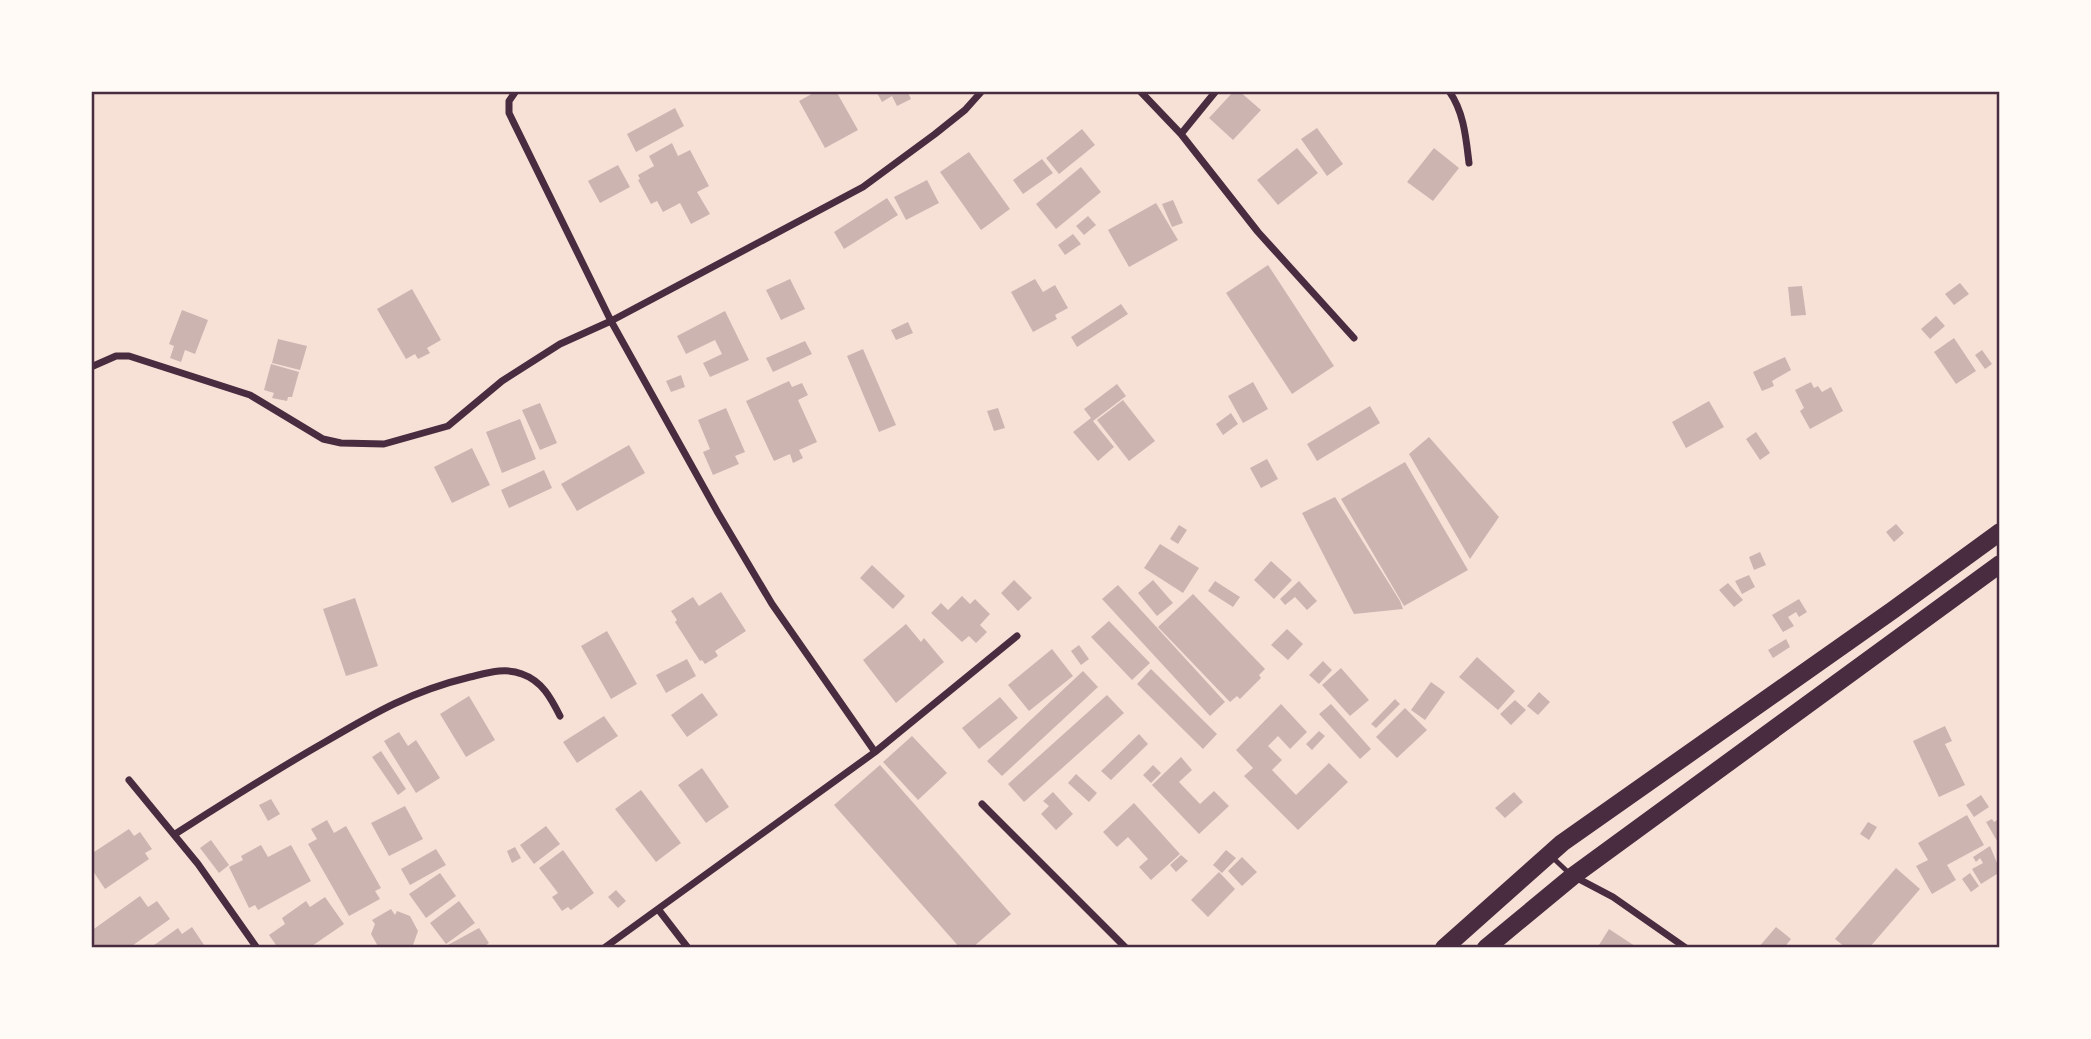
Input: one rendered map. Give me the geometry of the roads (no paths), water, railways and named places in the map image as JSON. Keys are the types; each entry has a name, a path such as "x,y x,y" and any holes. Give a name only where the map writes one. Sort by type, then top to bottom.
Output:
{"main road":[{"path":"1444,948 1573,835 1894,610 2000,532"},
{"path":"1486,948 1573,876 2000,564"}],"street":[{"path":"516,91 509,102 509,113 611,321 772,604 875,752"},
{"path":"91,367 116,356 129,356 250,395 323,439 341,443 384,444 448,426 502,381 560,344 611,321 863,187 965,110 982,91"},
{"path":"1140,91 1181,134 1258,232 1353,338"},
{"path":"1181,134 1216,91"},
{"path":"1451,91 1461,99"},
{"path":"1451,91 1458,103 1469,163"},
{"path":"604,948 875,752 1017,636"},
{"path":"175,834 296,758 392,703 435,685 504,670 522,673 538,682 560,716"},
{"path":"129,780 157,817 175,834 257,948"},
{"path":"982,804 1126,948"},
{"path":"1573,876 1613,897 1686,948"},
{"path":"658,909 688,948"}],"lane":[{"path":"1549,855 1573,876"}]}
